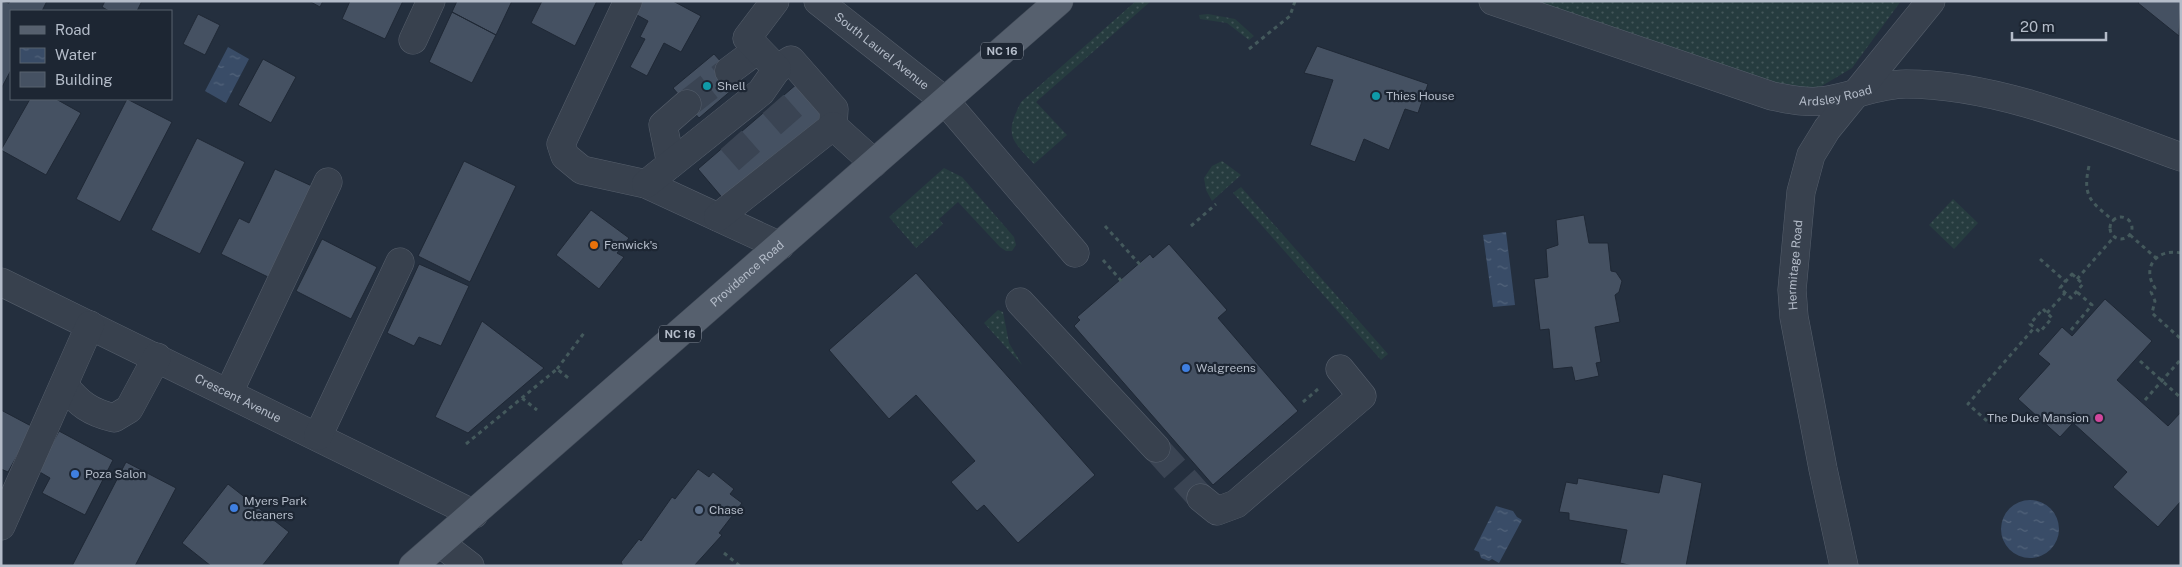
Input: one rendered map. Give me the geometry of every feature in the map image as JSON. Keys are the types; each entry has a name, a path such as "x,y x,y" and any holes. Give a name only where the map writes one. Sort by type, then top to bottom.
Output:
{"main road":[{"name":"Providence Road","path":"413,566 1059,1"}],"street":[{"path":"413,40 431,1"},
{"path":"628,1 561,144 565,156 582,170 646,184 780,246"},
{"path":"775,1 747,38 777,70"},
{"name":"South Laurel Avenue","path":"818,1 945,101 1087,254"},
{"name":"Ardsley Road","path":"1494,1 1772,96 1805,102 1822,101 1858,92 1904,84 1966,89 2026,103 2181,157"},
{"name":"Hermitage Road","path":"1844,566 1794,317 1792,290 1801,192 1812,154 1827,129 1931,1"},
{"path":"729,71 757,50"},
{"path":"646,184 671,164 726,132 767,98 777,70 791,60 834,109 833,126"},
{"path":"671,164 663,125 687,104"},
{"path":"718,217 805,141 833,126"},
{"path":"833,126 874,163"},
{"path":"229,392 328,182"},
{"path":"318,436 400,262"},
{"name":"Crescent Avenue","path":"1,282 229,392 474,514"},
{"path":"1020,302 1156,448"},
{"path":"1,526 90,325"},
{"path":"64,385 76,400 95,414 114,418 130,409 157,357"},
{"path":"1201,498 1218,511 1236,504 1362,396 1340,369"},
{"path":"440,543 470,566"}],"path":[{"path":"1249,49 1290,16 1295,1"},
{"path":"2089,166 2085,184 2089,198 2114,221"},
{"path":"1191,226 1216,204"},
{"path":"2121,218 2128,220 2132,226 2130,235 2124,239 2115,236 2111,230 2114,221 2121,218"},
{"path":"1105,226 1143,268"},
{"path":"2130,235 2156,258"},
{"path":"2077,279 2115,236"},
{"path":"2181,253 2164,252 2152,263 2150,272 2155,288 2151,292 2155,301 2152,313 2181,339"},
{"path":"1087,254 1124,284"},
{"path":"2040,259 2066,282"},
{"path":"2072,274 2083,284 2071,298 2060,288 2066,282 2072,274"},
{"path":"2071,330 2092,305 2077,292"},
{"path":"2047,314 2065,293"},
{"path":"2043,309 2052,318 2040,332 2034,328 2030,324 2043,309"},
{"path":"1986,421 1968,404 2034,328"},
{"path":"466,444 556,369 584,333"},
{"path":"2145,400 2181,359"},
{"path":"2140,361 2181,398"},
{"path":"556,369 571,380"},
{"path":"522,398 537,410"},
{"path":"724,553 740,566"}],"green space":[{"path":"1136,1 1151,1 1036,102 1067,135 1034,164 1020,149 1012,136 1013,123 1021,102"},
{"path":"1515,1 1901,1 1852,68 1810,93 1764,85"},
{"path":"1208,14 1235,19 1254,36 1249,40 1227,23 1200,19 1199,15"},
{"path":"1222,161 1241,175 1212,201 1206,190 1204,178 1212,166"},
{"path":"944,168 962,177 1014,237 1016,245 1012,251 1006,251 1000,247 958,202 939,219 943,224 916,248 889,217"},
{"path":"1241,187 1388,354 1381,360 1233,193"},
{"path":"1953,199 1978,223 1954,249 1929,225"},
{"path":"998,310 1003,312 1009,343 1022,365 984,323"}],"water":[{"path":"228,47 249,59 226,103 205,91"},
{"path":"1506,232 1515,305 1493,307 1483,235"},
{"path":"2030,500 2041,502 2054,513 2059,529 2057,540 2046,553 2030,558 2019,556 2006,545 2001,529 2003,518 2014,505"},
{"path":"1496,506 1513,511 1522,520 1499,563 1492,559 1489,561 1481,558 1479,552 1474,550"}],"building":[{"path":"1,1 9,3 10,1 47,1 42,10 10,10 10,72 1,89"},
{"path":"105,1 142,1 138,10 107,10 102,7"},
{"path":"309,1 323,1 320,7"},
{"path":"350,1 403,1 385,39 342,19"},
{"path":"457,1 512,1 496,35 452,12"},
{"path":"542,1 597,1 575,46 531,23"},
{"path":"633,1 673,1 701,16 681,52 664,43 647,76 630,67 645,39 640,37 648,21 628,10"},
{"path":"2140,1 2181,1 2179,36 2138,3"},
{"path":"452,12 496,35 472,83 429,62"},
{"path":"198,14 220,25 205,55 183,44"},
{"name":"Thies House","path":"1317,46 1428,84 1418,113 1405,109 1389,150 1364,139 1355,162 1310,145 1333,80 1304,73"},
{"name":"Shell","path":"714,54 740,83 699,118 673,88"},
{"path":"263,59 296,77 271,123 238,105"},
{"name":"Shell","path":"798,83 827,116 726,202 698,169"},
{"path":"29,100 58,100 81,113 46,175 1,150"},
{"path":"126,100 172,122 120,222 76,199"},
{"path":"197,138 245,162 200,254 151,230"},
{"path":"464,161 516,186 470,282 418,256"},
{"path":"275,169 314,187 270,278 221,254 239,218 249,223"},
{"name":"Fenwick's","path":"591,210 629,238 617,253 624,257 599,289 556,255"},
{"path":"1584,215 1589,243 1608,243 1611,271 1616,272 1622,281 1619,292 1615,295 1620,322 1595,327 1601,362 1596,363 1599,376 1575,381 1572,367 1553,369 1549,329 1540,330 1534,279 1548,277 1546,249 1558,245 1556,220"},
{"path":"322,239 377,267 351,319 296,291"},
{"name":"Walgreens","path":"1169,244 1227,310 1218,318 1298,411 1213,485 1074,326 1080,320 1077,317 1150,254 1153,258"},
{"path":"419,264 469,286 441,346 419,337 414,346 387,333"},
{"path":"916,273 1095,475 1018,543 984,505 977,511 951,482 975,461 916,395 889,419 829,350"},
{"name":"The Duke Mansion","path":"2105,299 2152,341 2117,380 2168,426 2181,412 2181,501 2158,527 2113,487 2127,472 2073,423 2060,437 2018,399 2050,364 2038,354 2062,327 2072,336"},
{"path":"482,321 544,368 468,433 435,417"},
{"path":"1,410 33,427 8,472 1,469"},
{"name":"Poza Salon","path":"59,431 113,460 85,515 42,493 50,478 38,471"},
{"path":"126,462 176,488 135,566 72,566"},
{"name":"Chase","path":"698,469 709,477 713,472 734,489 730,494 742,503 719,533 722,535 694,566 623,566 621,562 639,539 641,541 672,497 675,499"},
{"path":"1663,474 1702,483 1686,566 1633,566 1620,563 1627,530 1569,520 1569,513 1559,512 1566,482 1577,484 1578,478 1659,493"},
{"name":"Myers Park Cleaners","path":"228,484 289,532 262,566 211,566 182,543"}],"tunnel":[{"path":"687,104 729,71"},
{"path":"773,104 802,137"},
{"path":"731,140 760,173"},
{"path":"1156,448 1201,498"}],"place":[{"name":"Shell","path":"707,86"},
{"name":"Thies House","path":"1376,96"},
{"name":"Fenwick's","path":"594,245"},
{"name":"Walgreens","path":"1186,368"},
{"name":"The Duke Mansion","path":"2099,418"},
{"name":"Poza Salon","path":"75,474"},
{"name":"Myers Park Cleaners","path":"234,508"},
{"name":"Chase","path":"699,510"}]}
